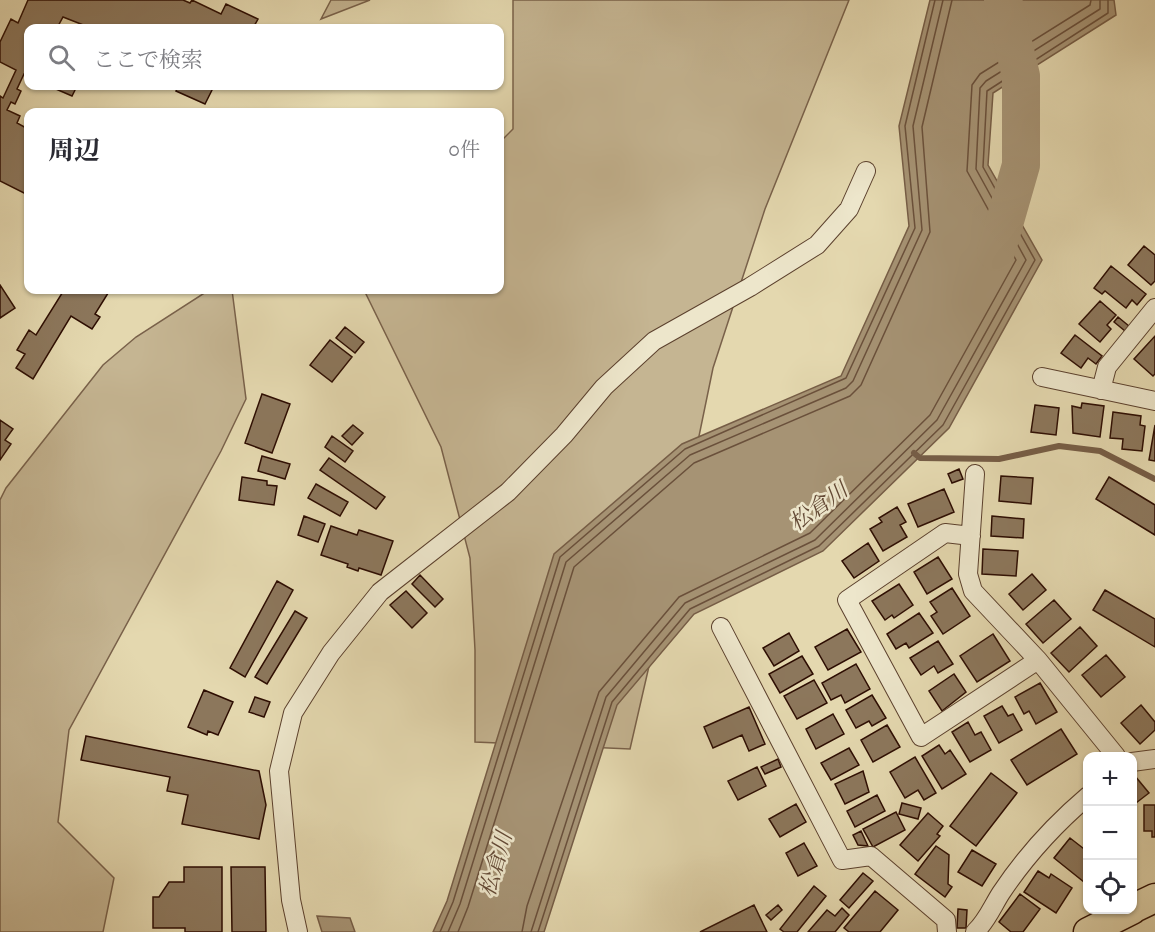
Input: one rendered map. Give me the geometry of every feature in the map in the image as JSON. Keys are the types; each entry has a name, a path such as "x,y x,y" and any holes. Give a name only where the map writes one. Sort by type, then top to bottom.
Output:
{"main road":[{"path":"1137,907 1155,898"},
{"path":"1088,932 1122,914"}],"street":[{"path":"298,932 291,900 279,771 293,713 331,653 380,592 508,492 564,435 604,387 654,341 750,287 817,245 849,209 866,171"},
{"path":"1101,390 1107,367 1155,308"},
{"path":"1042,377 1155,401"},
{"path":"975,474 968,574 973,591 1038,660 1113,752"},
{"path":"971,536 945,533 847,600 921,737 1038,660"},
{"path":"721,627 842,860 871,856 946,920 947,932"},
{"path":"1137,761 1155,759"},
{"path":"975,932 983,924 1001,893 1058,822 1083,800"}],"shaded area":[{"path":"331,0 370,0 321,19"},
{"path":"513,0 849,0 765,209 713,368 675,553 630,749 475,742 475,650 470,558 441,447 366,294 504,294 504,138 513,129"},
{"path":"203,294 233,294 246,399 221,451 69,730 58,822 114,878 103,932 0,932 0,500 6,488 103,365 136,337"}],"water":[{"path":"930,0 1114,0 1116,15 993,93 988,165 1042,260 949,428 823,551 694,614 617,705 544,932 433,932 447,901 554,554 682,444 841,376 909,226 899,126"},
{"path":"317,916 350,918 355,932 322,932"}],"building":[{"path":"28,0 183,0 190,3 192,0 221,14 226,4 258,19 255,24 81,24 63,17 59,24 24,24 24,74 17,89 21,91 15,104 11,102 7,110 20,116 17,123 24,127 24,193 0,181 0,96 3,98 16,70 0,62 0,42 11,19 18,23"},
{"path":"58,90 75,90 72,96"},
{"path":"176,90 212,90 205,104"},
{"path":"1144,246 1155,255 1155,281 1151,285 1128,265"},
{"path":"1111,266 1146,294 1137,305 1132,300 1126,308 1105,291 1102,294 1094,288"},
{"path":"0,285 15,308 0,318"},
{"path":"62,294 108,294 95,314 100,317 92,329 71,316 33,379 16,368 25,354 17,350 29,330 36,335"},
{"path":"1100,301 1116,315 1107,325 1111,329 1100,342 1079,324"},
{"path":"1118,317 1129,326 1125,331 1114,322"},
{"path":"345,327 364,342 355,353 336,338"},
{"path":"1075,335 1102,356 1096,364 1088,358 1081,368 1061,353"},
{"path":"1155,336 1155,374 1153,376 1134,359"},
{"path":"330,340 352,357 332,382 310,365"},
{"path":"262,394 290,404 272,453 245,443"},
{"path":"1082,403 1104,406 1100,437 1073,433 1072,406 1081,408"},
{"path":"1035,405 1059,408 1056,435 1031,432"},
{"path":"1113,412 1141,416 1140,425 1145,426 1142,451 1122,449 1123,439 1110,438"},
{"path":"0,420 13,429 5,440 11,444 0,460"},
{"path":"353,425 363,433 352,445 342,436"},
{"path":"1155,425 1155,461 1149,460"},
{"path":"332,436 353,451 345,462 325,447"},
{"path":"262,456 290,464 285,479 258,471"},
{"path":"329,458 385,497 376,509 320,470"},
{"path":"959,469 963,479 952,483 948,474"},
{"path":"1001,476 1033,478 1031,504 999,501"},
{"path":"242,477 267,481 267,485 277,486 274,505 239,500"},
{"path":"1109,477 1155,505 1155,535 1096,499"},
{"path":"316,484 348,502 340,516 308,498"},
{"path":"944,489 954,512 918,527 908,504"},
{"path":"897,507 906,522 900,525 907,537 883,551 870,529 882,522 879,518"},
{"path":"304,516 325,524 318,542 298,535"},
{"path":"992,516 1024,519 1023,538 991,536"},
{"path":"331,526 357,535 359,530 393,541 381,575 359,568 358,571 347,567 348,564 321,555"},
{"path":"868,543 879,561 854,578 842,561"},
{"path":"983,549 1018,551 1016,576 982,574"},
{"path":"938,557 952,579 927,594 914,572"},
{"path":"1032,574 1046,590 1023,610 1009,594"},
{"path":"420,575 443,599 435,607 412,584"},
{"path":"277,581 293,590 245,677 230,668"},
{"path":"899,584 913,605 894,618 892,615 885,620 872,601"},
{"path":"952,588 970,616 943,634 931,616 937,612 930,602"},
{"path":"1105,590 1155,619 1155,647 1093,610"},
{"path":"406,591 427,613 412,628 390,605"},
{"path":"1054,600 1071,619 1043,643 1026,624"},
{"path":"295,611 307,618 267,684 255,677"},
{"path":"919,613 933,633 909,648 906,643 896,649 887,634"},
{"path":"1080,627 1097,646 1069,672 1051,653"},
{"path":"847,629 861,652 828,670 815,647"},
{"path":"789,633 799,651 774,666 763,648"},
{"path":"993,634 1010,661 977,682 960,656"},
{"path":"938,641 953,664 938,673 934,666 921,675 910,658"},
{"path":"1106,655 1125,677 1101,697 1082,675"},
{"path":"802,656 813,674 780,693 769,674"},
{"path":"856,664 870,689 845,703 841,695 831,700 822,683"},
{"path":"954,674 966,692 942,711 929,691"},
{"path":"814,680 827,703 797,719 784,696"},
{"path":"1040,683 1057,712 1036,724 1029,711 1024,714 1015,697"},
{"path":"204,690 233,702 218,735 208,731 207,735 188,727"},
{"path":"872,695 886,718 872,726 869,721 856,728 846,710"},
{"path":"255,697 270,702 264,717 249,712"},
{"path":"1141,705 1155,722 1155,730 1140,744 1121,723"},
{"path":"1002,706 1008,716 1013,714 1022,730 999,743 984,716"},
{"path":"749,707 765,744 749,751 742,735 713,748 704,727"},
{"path":"833,714 844,734 816,749 806,729"},
{"path":"968,722 975,735 981,732 991,750 970,762 952,732"},
{"path":"887,725 900,747 873,762 861,740"},
{"path":"1061,729 1077,754 1027,785 1011,760"},
{"path":"86,736 259,771 266,805 259,839 182,824 188,795 167,791 170,777 81,760"},
{"path":"939,745 945,754 950,750 966,774 942,789 922,756"},
{"path":"849,748 859,765 831,780 821,763"},
{"path":"915,757 936,793 924,800 918,790 905,798 890,772"},
{"path":"778,759 781,767 765,774 761,767"},
{"path":"757,767 766,786 738,800 728,781"},
{"path":"863,771 869,792 845,804 835,784"},
{"path":"991,773 1017,793 976,846 950,826"},
{"path":"1137,778 1149,793 1137,802"},
{"path":"877,795 885,811 855,827 847,811"},
{"path":"902,803 921,808 918,819 899,814"},
{"path":"796,804 806,822 780,837 769,819"},
{"path":"1144,805 1155,805 1155,837 1152,837 1152,831 1144,831"},
{"path":"896,812 905,830 873,847 863,829"},
{"path":"928,813 943,826 937,834 940,836 918,861 900,845"},
{"path":"861,831 868,846 858,845 853,835"},
{"path":"1070,838 1083,848 1083,881 1054,858"},
{"path":"804,843 817,866 798,876 786,853"},
{"path":"936,846 949,855 948,884 952,887 945,897 915,874"},
{"path":"972,850 996,864 982,886 958,872"},
{"path":"184,867 222,867 222,932 185,932 185,928 153,928 153,897 159,897 169,882 184,882"},
{"path":"231,867 265,867 266,932 232,932"},
{"path":"1038,871 1049,878 1051,874 1072,888 1056,913 1024,892"},
{"path":"863,873 873,881 849,908 840,900"},
{"path":"814,886 826,896 797,932 784,932 780,929"},
{"path":"875,891 898,910 880,932 849,932 844,928"},
{"path":"1020,894 1040,909 1023,932 1011,932 999,922"},
{"path":"754,905 767,932 700,932"},
{"path":"778,905 782,910 771,920 766,915"},
{"path":"842,908 849,915 835,932 808,932 827,910 835,916"},
{"path":"958,909 967,910 966,928 957,928"}],"waterway":[{"name":"松倉川","path":"996,252 1021,165 1021,76 1003,0"},
{"path":"914,453 920,458 999,459 1059,446 1100,451 1155,479"}]}
